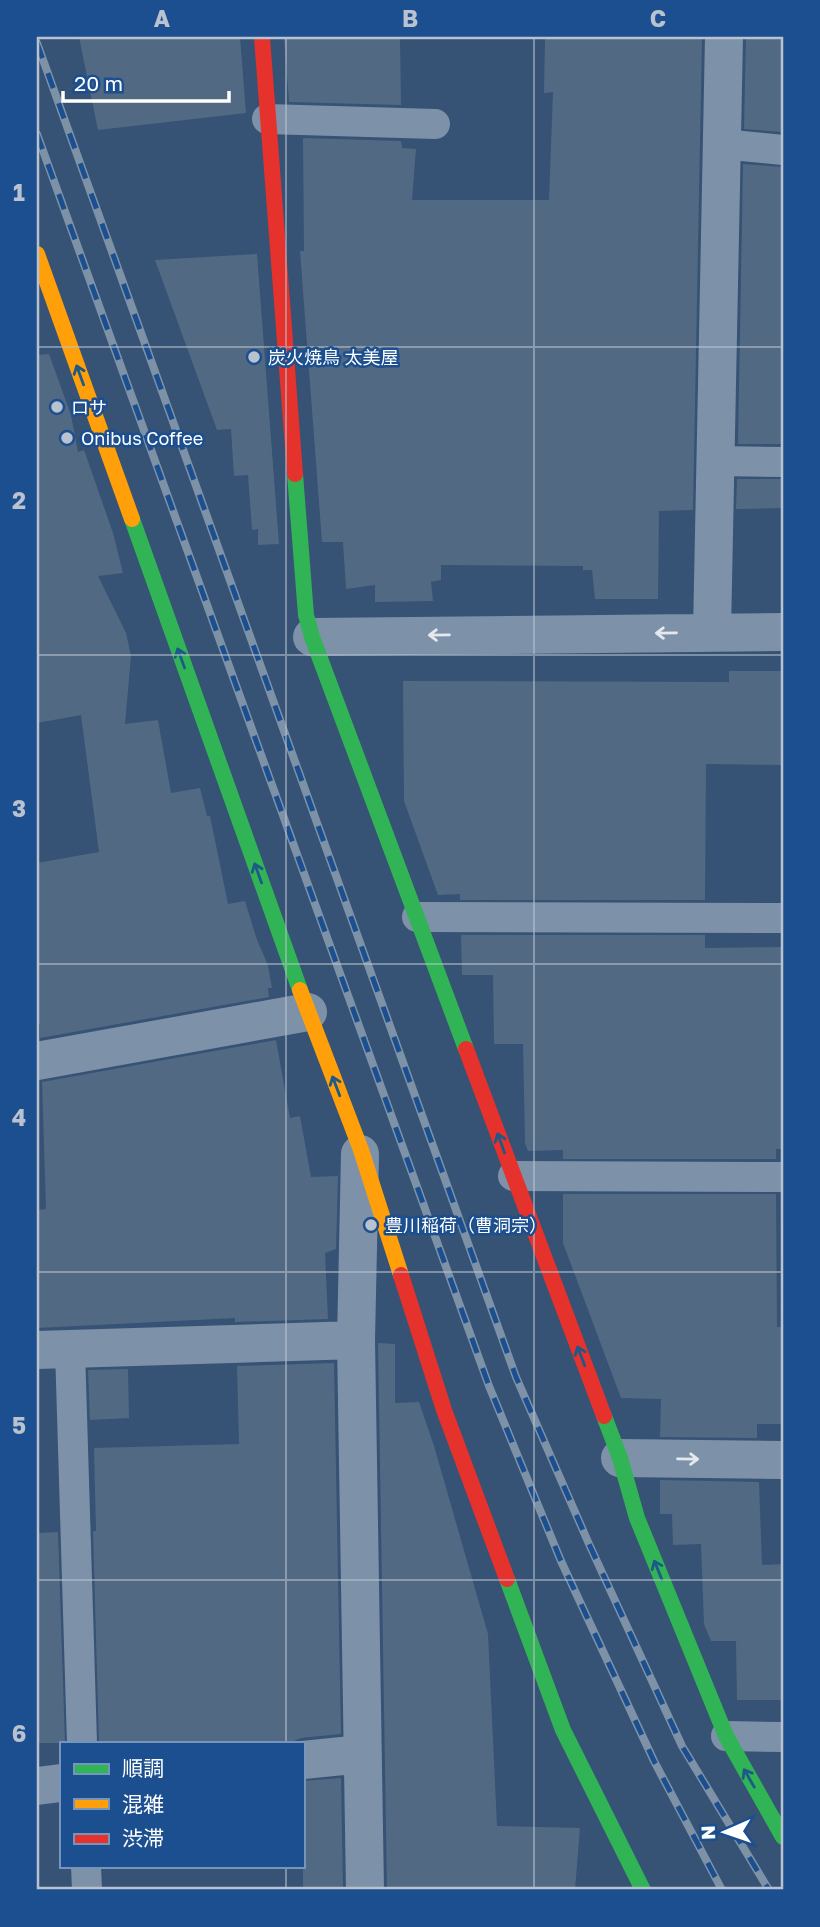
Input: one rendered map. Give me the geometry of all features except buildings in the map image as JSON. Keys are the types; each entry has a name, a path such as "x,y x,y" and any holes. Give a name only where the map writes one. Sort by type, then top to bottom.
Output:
{"street":[{"path":"262,37 306,615 312,637 620,1458 637,1518 726,1736 783,1837"},
{"path":"712,632 724,37"},
{"path":"37,254 308,1012 360,1150 444,1410 563,1730 643,1890"},
{"path":"312,637 783,632"},
{"path":"37,1061 308,1012"},
{"path":"360,1150 356,1340 365,1890"},
{"path":"53,1349 356,1340"},
{"path":"620,1458 783,1460"},
{"path":"304,1760 362,1754"},
{"path":"37,1786 60,1783"}],"lane":[{"path":"267,119 435,124"},
{"path":"722,144 783,150"},
{"path":"716,461 783,462"},
{"path":"417,918 783,918"},
{"path":"513,1176 783,1177"},
{"path":"53,1349 82,1742"},
{"path":"726,1736 783,1737"},
{"path":"86,1868 87,1890"}],"railway":[{"path":"37,43 516,1377 682,1746 769,1890"},
{"path":"37,134 489,1386 561,1561 654,1761 722,1890"}],"traffic: fast":[{"path":"295,474 306,615 312,637 466,1049"},
{"path":"132,519 300,990"},
{"path":"604,1416 620,1458 637,1518 726,1736 783,1837"},
{"path":"507,1579 563,1730 643,1890"}],"traffic: slow":[{"path":"37,254 132,519"},
{"path":"300,990 361,1150 401,1275"}],"traffic: jam":[{"path":"262,37 295,474"},
{"path":"466,1049 604,1416"},
{"path":"401,1275 444,1410 507,1579"}],"place":[{"name":"炭火焼鳥 太美屋","path":"254,357"},
{"name":"ロサ","path":"57,407"},
{"name":"Onibus Coffee","path":"67,438"},
{"name":"豊川稲荷（曹洞宗）","path":"371,1225"}]}
